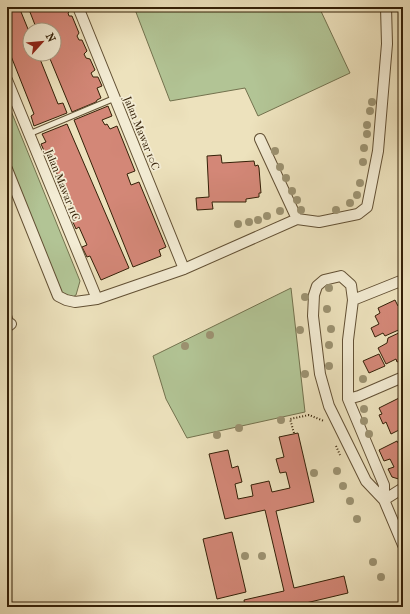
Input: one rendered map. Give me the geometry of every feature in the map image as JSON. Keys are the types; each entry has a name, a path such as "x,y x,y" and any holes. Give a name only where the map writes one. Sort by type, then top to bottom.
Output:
{"street":[{"name":"Jalan Mawar 10C","path":"78,7 184,269"},
{"path":"7,168 58,296 75,302 96,299 184,269 297,219 319,222 358,214 367,207 378,151 387,44 386,7"},
{"name":"Jalan Mawar 11C","path":"7,80 96,299"},
{"path":"260,139 297,219"},
{"path":"384,500 384,485 348,399 348,340 353,300 351,285 341,276 324,280 317,286 314,295 313,316 320,374 329,406 366,482 384,500 403,545"},
{"path":"353,300 403,280"},
{"path":"348,399 403,377"},
{"path":"384,500 403,488"}],"lane":[{"path":"29,134 115,98"},
{"path":"7,310 9,326"}],"path":[{"path":"294,434 290,419 309,415 324,420 327,426"},
{"path":"335,444 341,456 352,451"}],"green space":[{"path":"134,7 319,7 350,73 258,116 245,88 170,101"},
{"path":"7,101 80,281 76,295 71,298 64,296 59,288 7,156"},
{"path":"291,288 305,412 187,438 166,399 153,356"}],"building":[{"path":"7,7 19,7 25,22 22,22 22,62 41,62 58,104 63,103 67,113 34,126 31,116 34,114 7,46"},
{"path":"28,7 68,7 70,11 68,13 69,16 72,16 79,33 77,36 79,40 82,40 87,51 84,54 86,58 90,59 95,70 91,73 93,77 98,77 102,86 97,88 101,98 96,102 72,112 51,62 62,62 62,22 34,22"},
{"path":"108,106 112,116 102,120 110,129 117,126 135,171 127,174 131,185 139,182 166,247 159,250 161,256 133,267 74,120"},
{"path":"67,124 129,268 101,280 90,256 87,257 82,247 87,245 79,227 76,229 72,220 76,218 48,153 46,155 41,144 46,142 42,134"},
{"path":"221,155 222,163 254,161 255,166 258,165 259,168 261,193 259,193 259,197 246,199 246,202 212,202 213,209 197,210 196,198 209,197 207,156"},
{"path":"395,300 398,306 400,304 403,310 403,328 385,336 383,333 375,337 371,328 379,324 375,316 380,313 378,308"},
{"path":"403,331 403,360 397,362 396,359 386,364 378,348 387,343 388,338"},
{"path":"379,354 385,366 369,373 363,361"},
{"path":"403,396 403,432 401,429 391,434 386,422 383,424 379,415 382,414 379,408"},
{"path":"298,433 314,502 276,511 294,588 344,576 348,593 289,607 245,607 244,600 284,591 265,510 225,519 209,454 228,450 232,468 238,466 242,482 235,484 238,499 253,496 251,485 269,481 272,492 290,488 286,472 280,473 276,459 284,457 279,437"},
{"path":"397,441 398,443 403,441 402,480 392,477 388,469 394,467 390,459 384,461 379,450"},
{"path":"232,532 246,592 217,599 203,539"}]}
